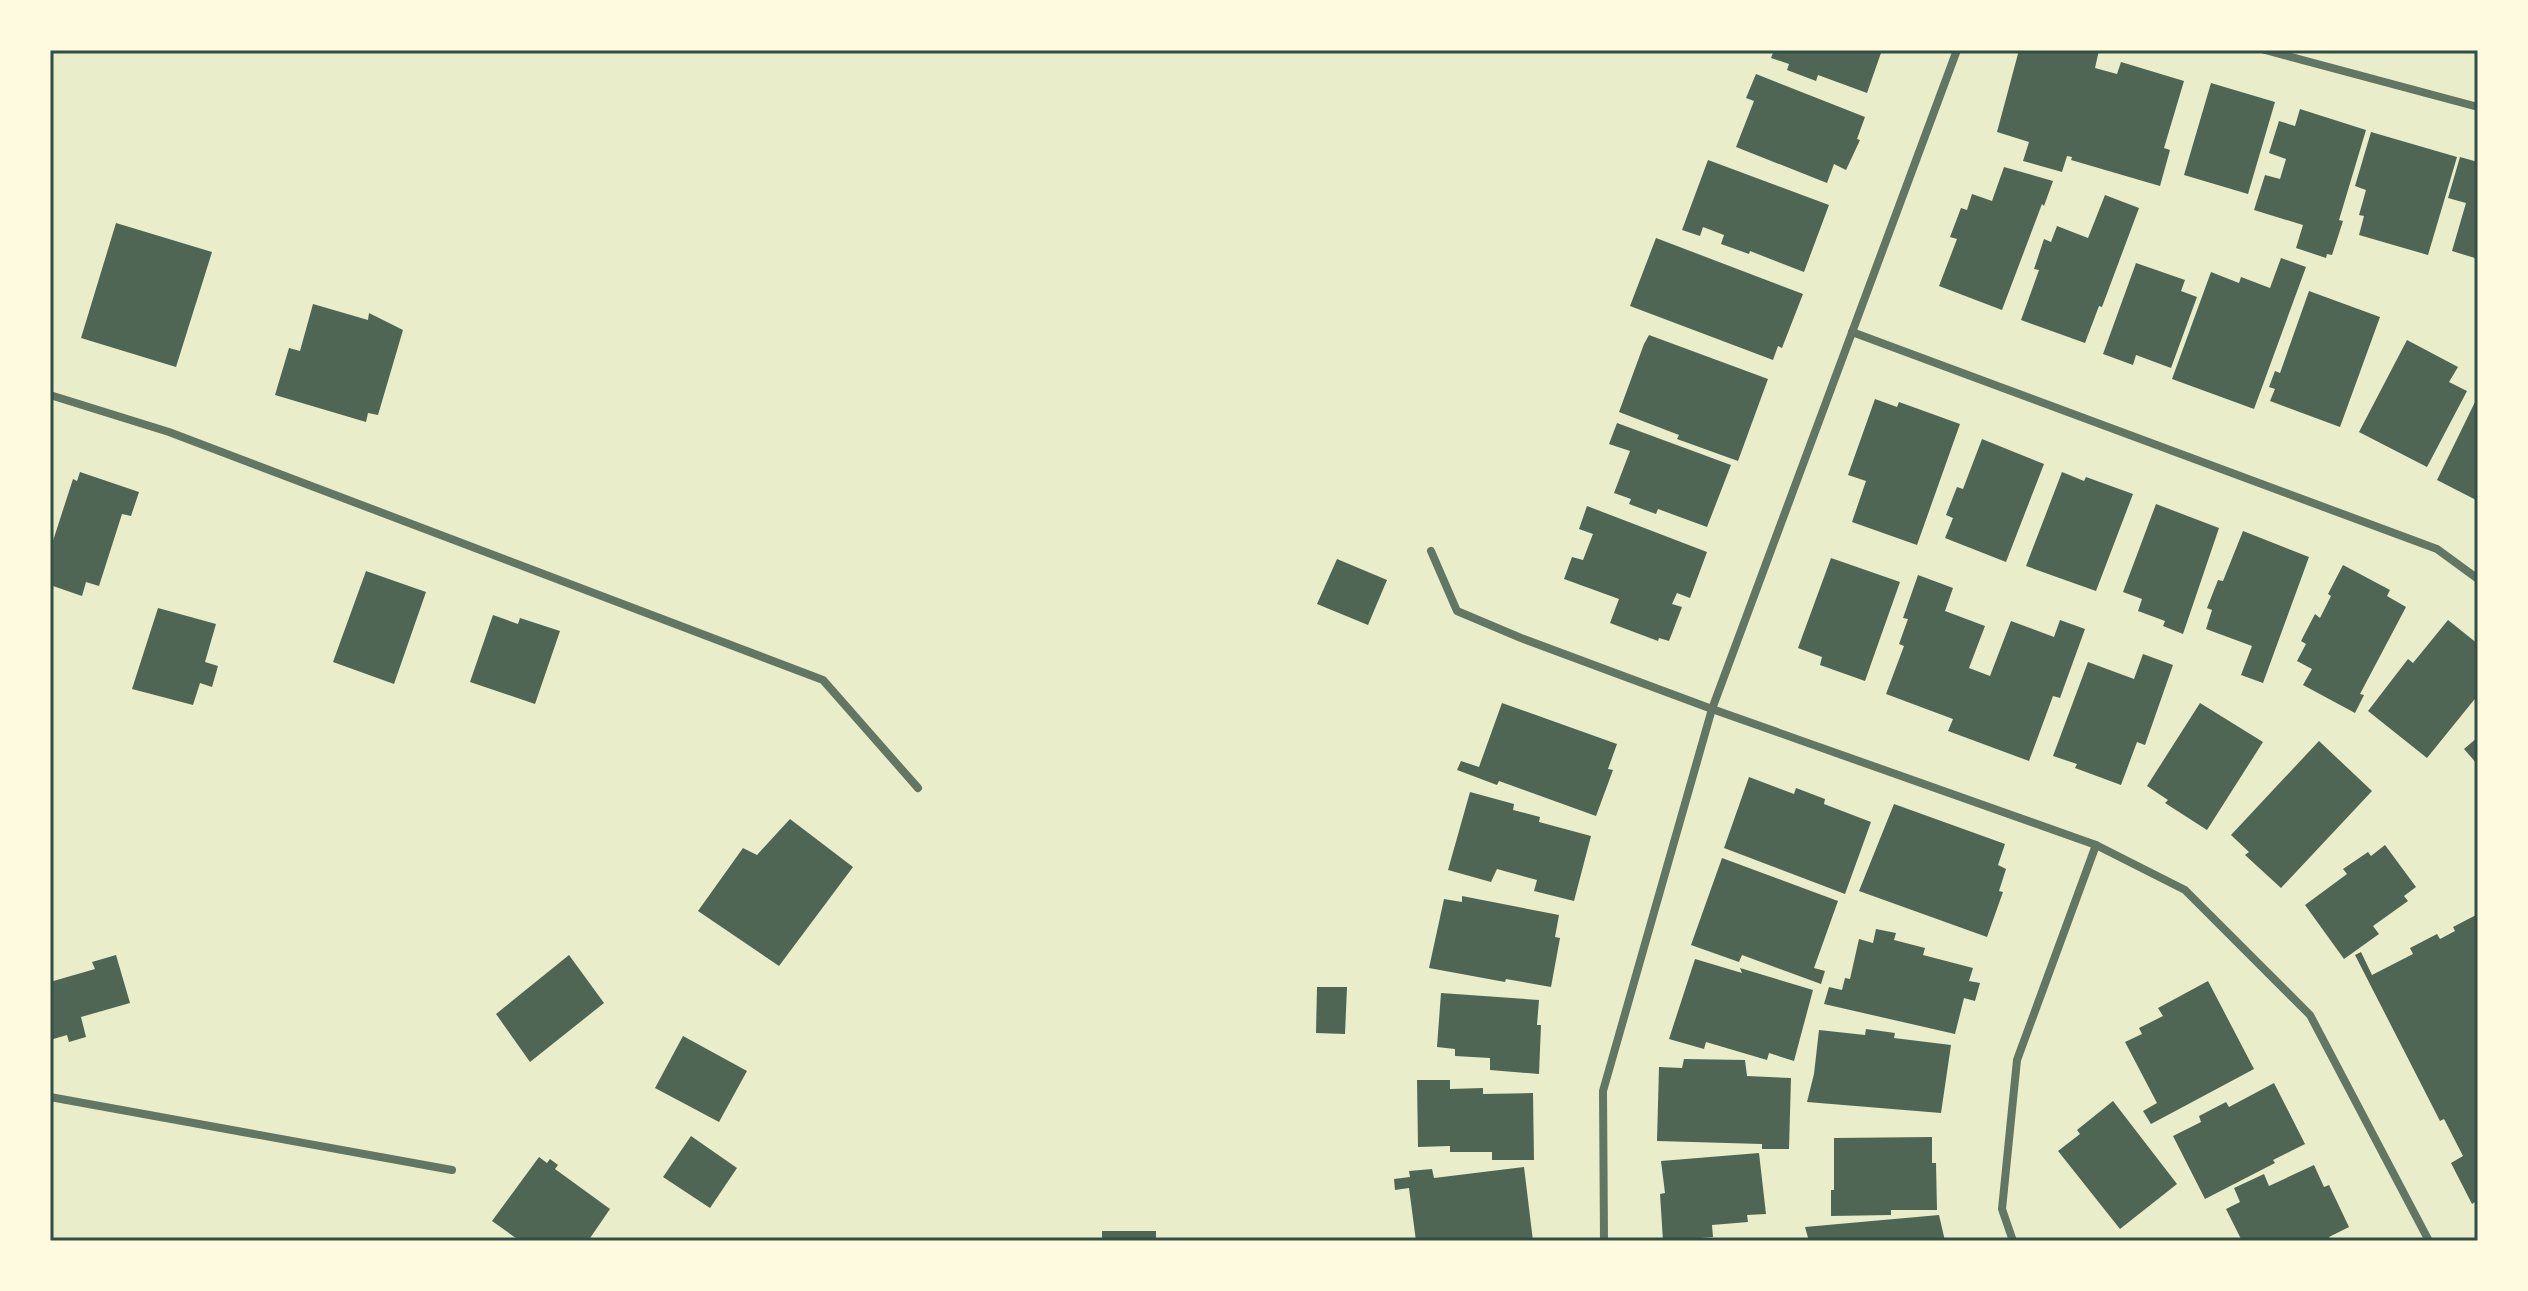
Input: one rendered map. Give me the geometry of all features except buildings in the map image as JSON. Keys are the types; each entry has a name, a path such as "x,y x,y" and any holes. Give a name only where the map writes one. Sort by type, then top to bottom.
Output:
{"street":[{"path":"1604,1241 1603,1091 1712,709 1957,50"},
{"path":"2265,50 2478,107"},
{"path":"1852,332 2437,549 2478,579"},
{"path":"50,395 169,432 823,680 918,788"},
{"path":"1431,551 1457,611 1712,709 2096,845 2185,890 2310,1015 2429,1241"},
{"path":"2013,1241 2002,1209 2017,1060 2096,845"},
{"path":"50,1097 452,1170"}]}
